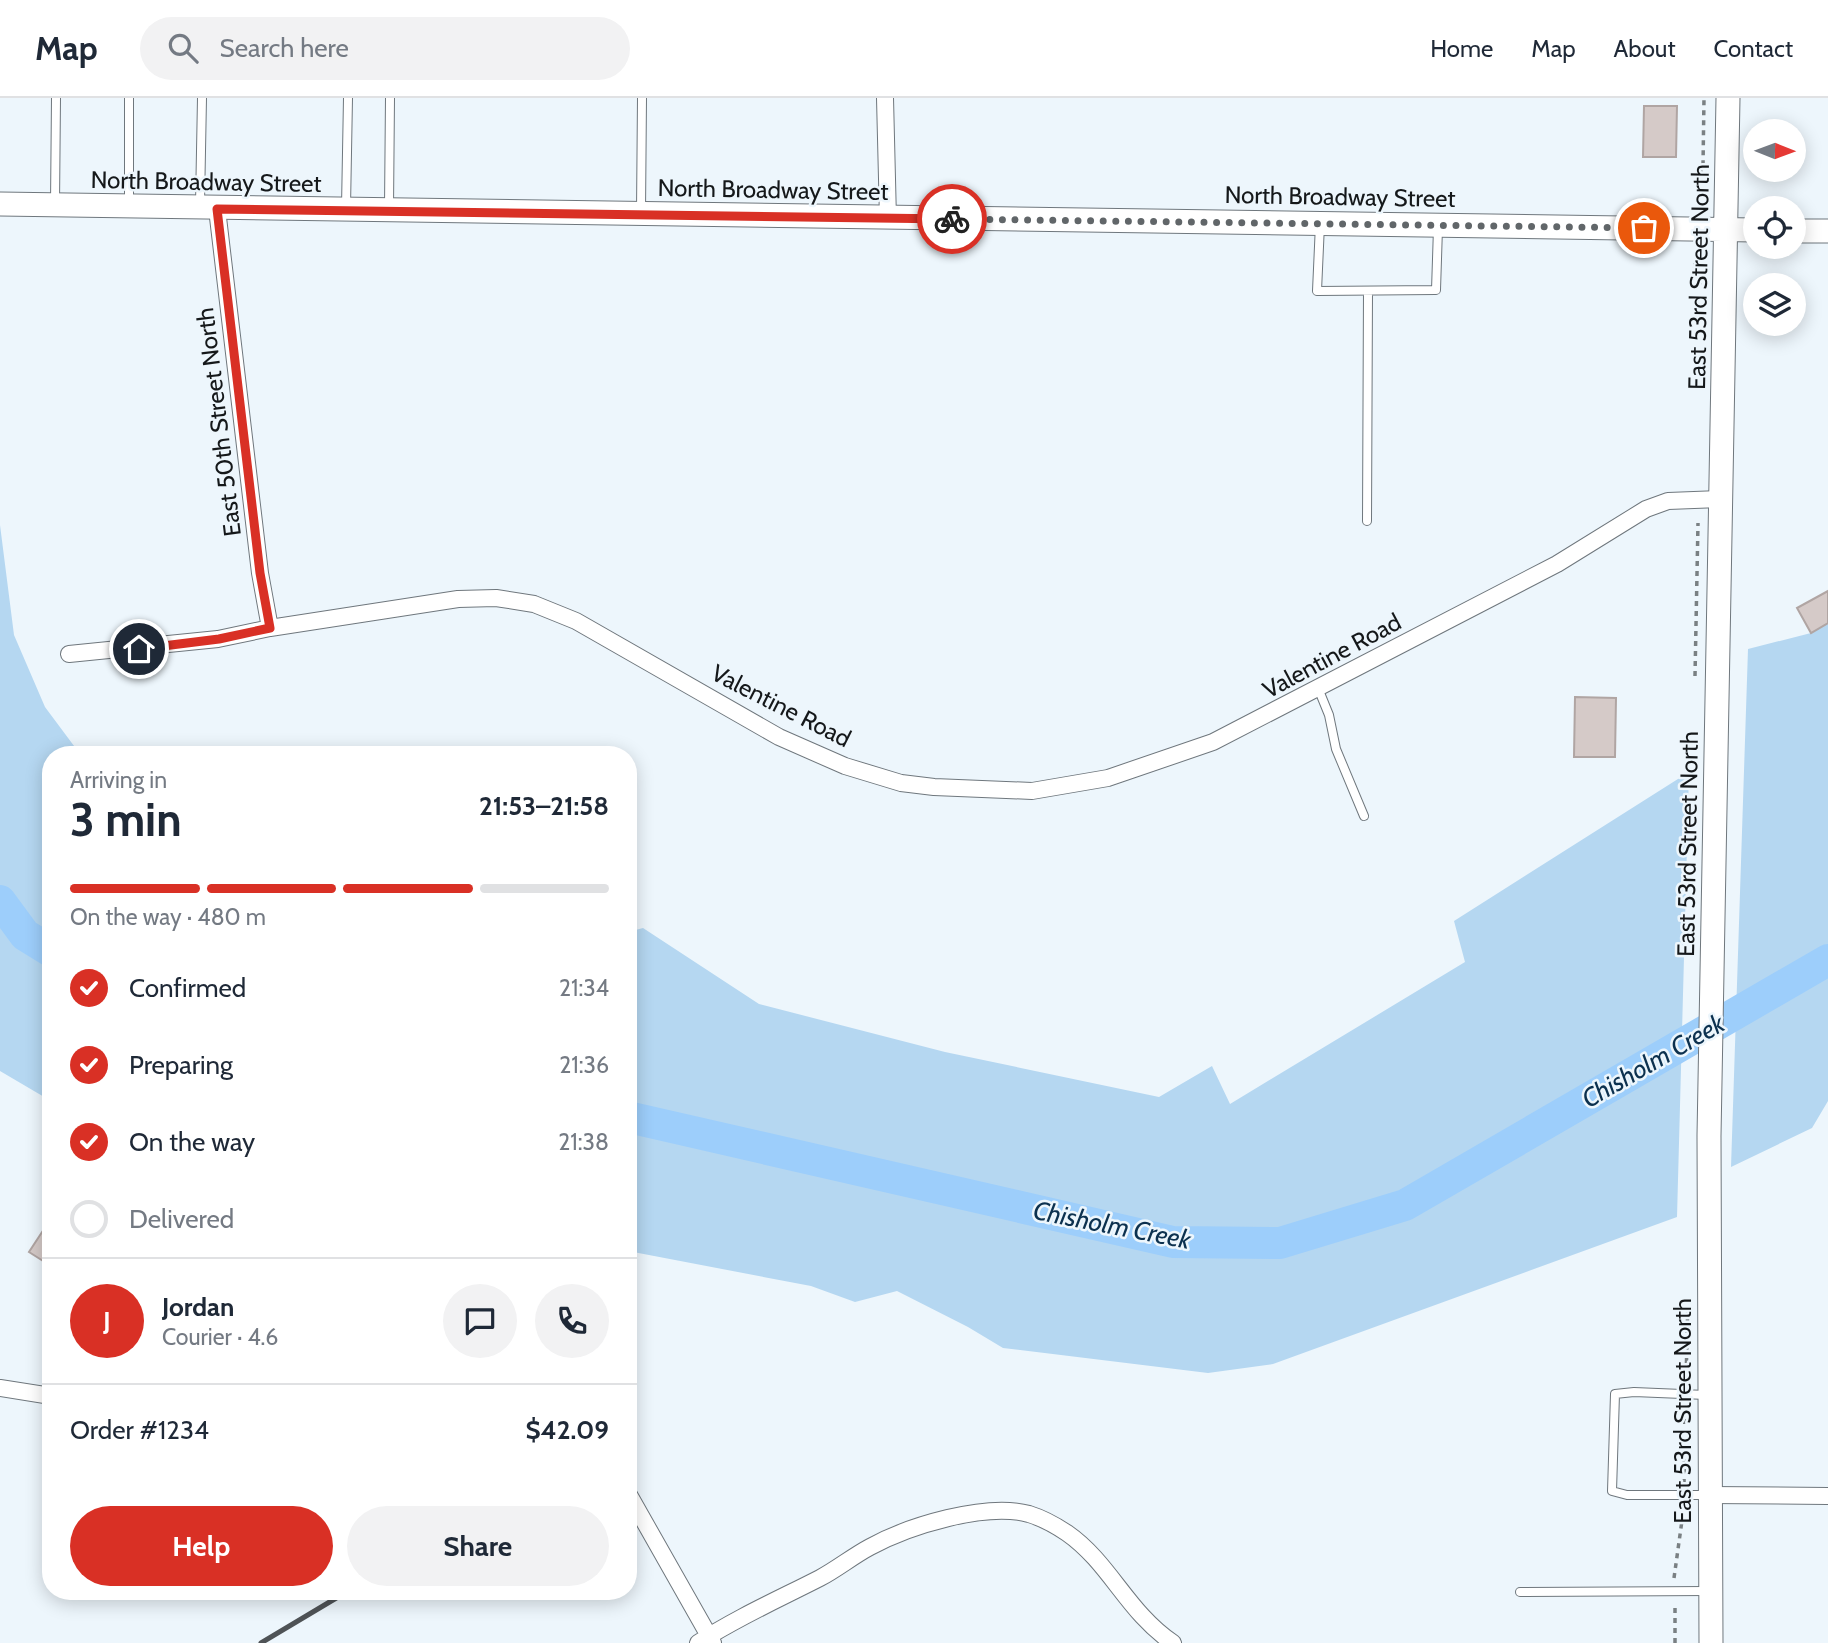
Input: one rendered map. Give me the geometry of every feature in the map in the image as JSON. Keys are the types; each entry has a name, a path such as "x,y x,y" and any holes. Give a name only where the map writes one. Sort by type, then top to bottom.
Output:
{"main road":[{"name":"East 53rd Street North","path":"1709,1643 1709,1136 1728,98"},
{"name":"North Broadway Street","path":"0,204 1743,230"},
{"path":"1806,230 1828,231"}],"street":[{"path":"885,98 888,219"},
{"name":"East 50th Street North","path":"208,209 270,628"},
{"name":"Valentine Road","path":"69,654 219,639 270,628 458,598 496,598 534,604 576,621 779,737 864,772 901,783 966,790 1032,791 1108,778 1213,742 1558,564 1646,509 1668,501 1720,499"},
{"path":"0,1388 42,1395"},
{"path":"1709,1496 1828,1496"},
{"path":"637,1510 706,1641 897,1534 968,1514 1002,1512 1026,1513 1066,1532 1101,1564 1138,1613 1173,1643"}],"lane":[{"path":"55,206 56,98"},
{"path":"129,98 129,207"},
{"path":"202,98 208,209"},
{"path":"346,210 348,98"},
{"path":"388,211 390,98"},
{"path":"641,214 642,98"},
{"path":"1320,223 1317,291 1436,290 1438,225"},
{"path":"1367,521 1368,291"},
{"path":"1318,688 1329,715 1336,749 1364,816"},
{"path":"1709,1395 1634,1392 1615,1394 1612,1491 1627,1494 1709,1496"},
{"path":"1520,1591 1709,1591"}],"path":[{"path":"1696,184 1703,166 1704,98"},
{"path":"1675,1643 1674,1574 1684,1495 1688,1289"}],"shaded area":[{"path":"0,525 14,635 45,707 74,746 42,746 42,1096 0,1071"},
{"path":"1828,623 1828,1101 1812,1128 1731,1167 1748,649 1811,633"},
{"path":"1689,772 1677,1217 1273,1364 1208,1373 1003,1348 897,1291 855,1302 811,1286 637,1253 637,930 643,928 759,1004 945,1052 1159,1097 1212,1066 1230,1104 1465,962 1454,921"}],"building":[{"path":"1644,106 1677,106 1676,157 1643,157"},
{"path":"1828,591 1828,623 1811,633 1797,608"},
{"path":"1575,697 1616,698 1615,757 1574,757"},
{"path":"42,1232 42,1260 29,1252"}],"waterway":[{"name":"Chisholm Creek","path":"0,901 25,935 42,945"},
{"name":"Chisholm Creek","path":"637,1119 1173,1242 1280,1243 1405,1205 1828,960"}],"railway":[{"path":"261,1643 333,1600"}],"way so far":[{"path":"952,219 1644,228"}],"route":[{"path":"139,649 219,639 270,628 260,573 217,209 952,219"}]}
